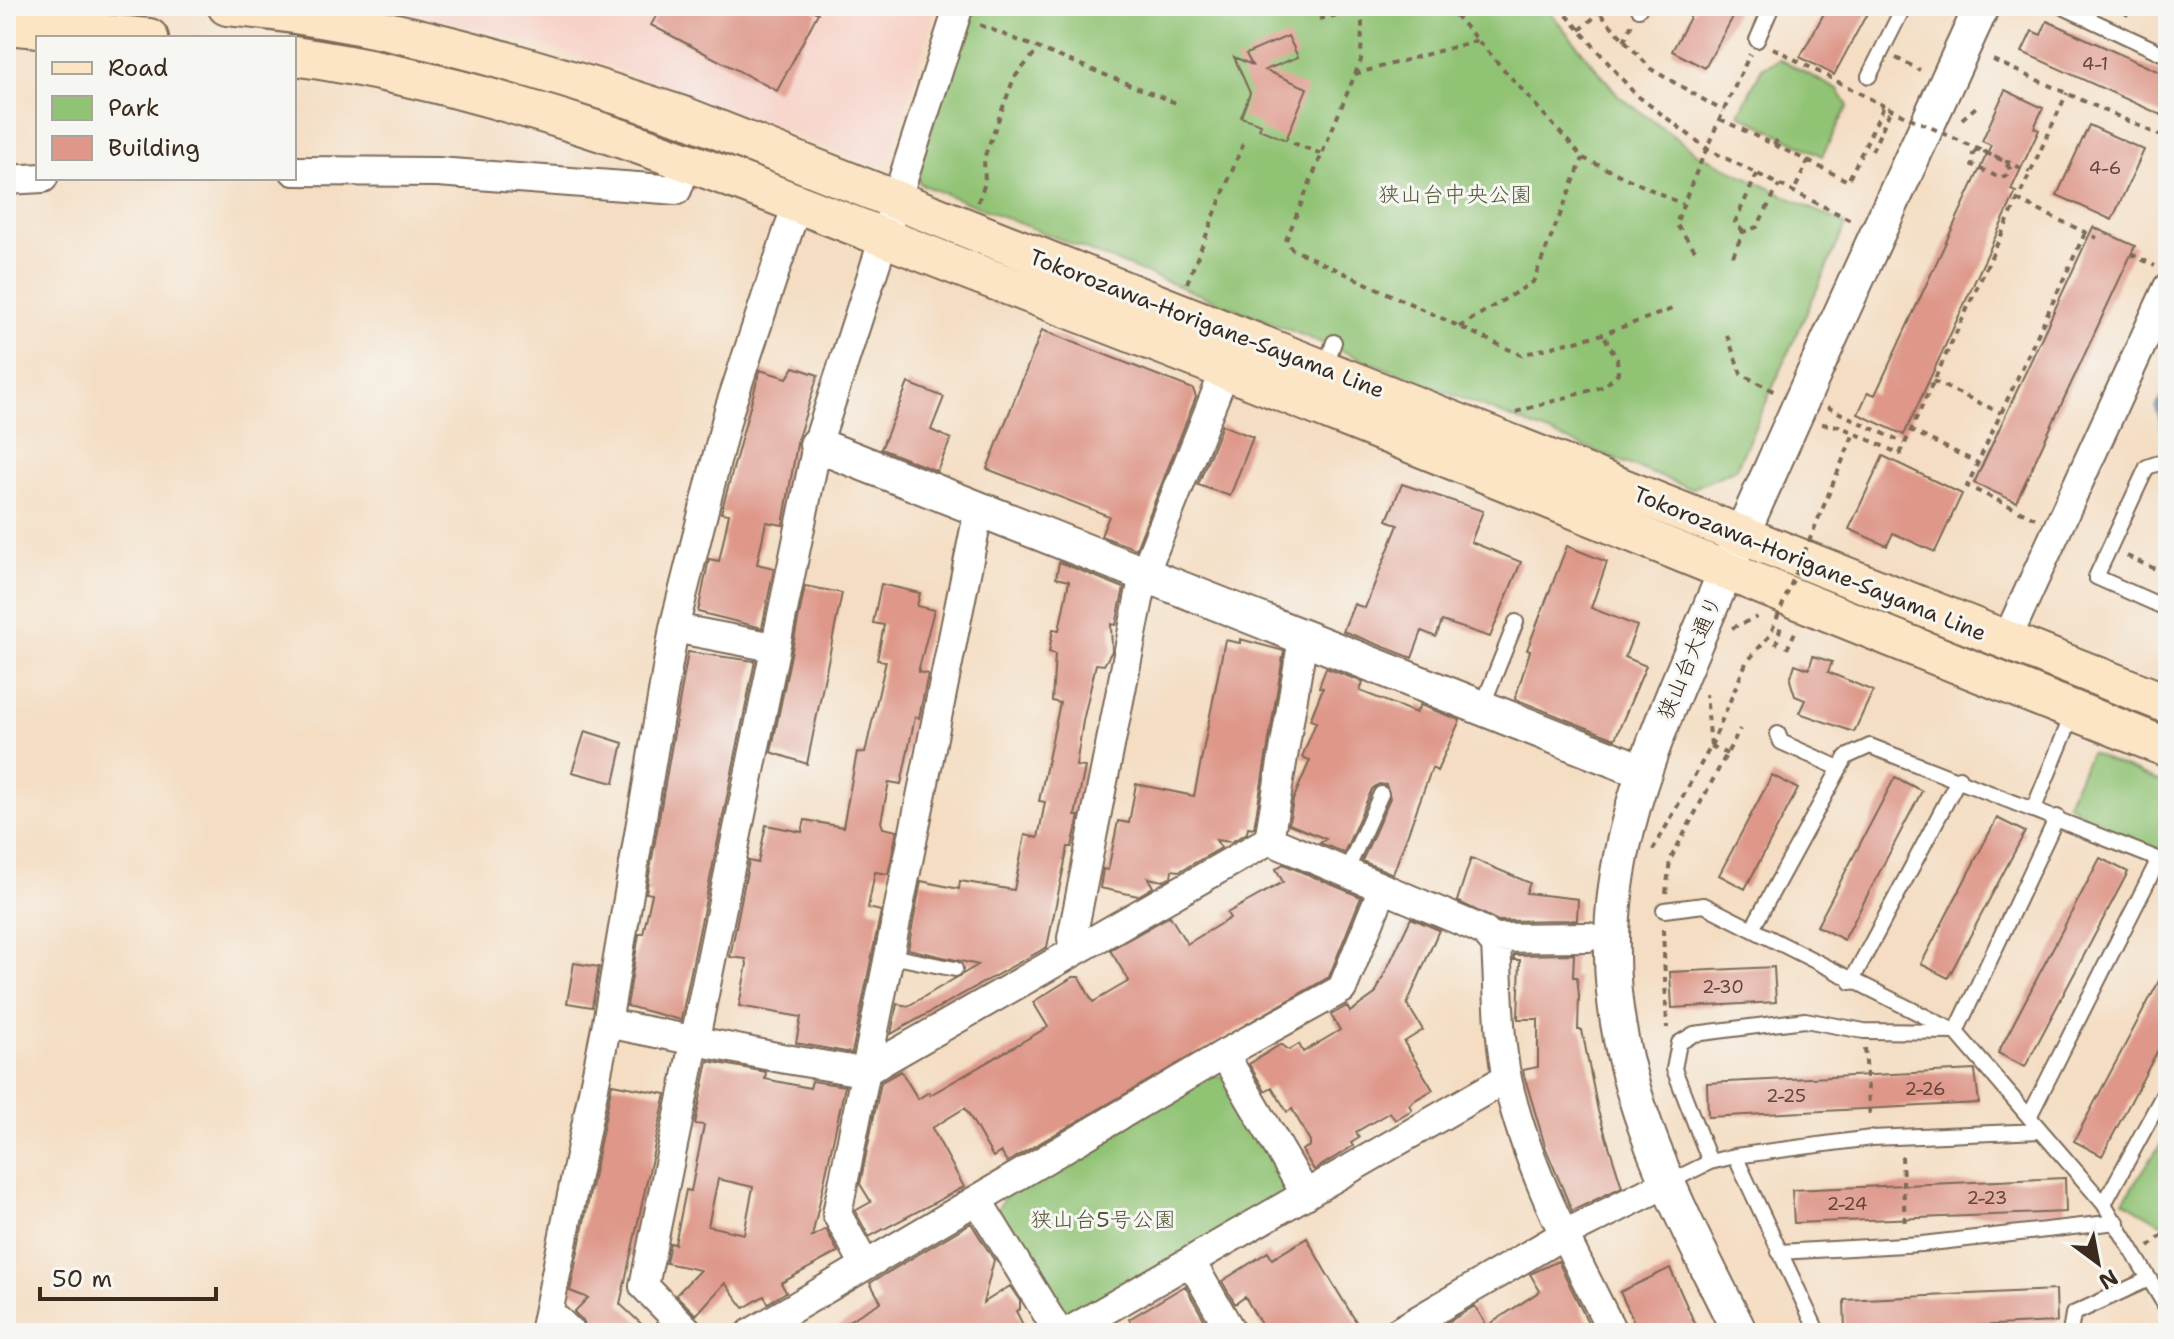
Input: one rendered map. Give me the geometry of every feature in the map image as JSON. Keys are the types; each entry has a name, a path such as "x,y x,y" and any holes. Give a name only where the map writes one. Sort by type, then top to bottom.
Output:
{"main road":[{"name":"Tokorozawa-Horigane-Sayama Line","path":"227,6 344,24 466,51 580,82 686,117 897,201 1329,355 1741,536 2168,704"},
{"path":"6,25 127,36"},
{"name":"Tokorozawa-Horigane-Sayama Line","path":"296,56 380,71 526,107 688,160 1226,368 1724,573 2168,748"}],"street":[{"name":"狭山台大通り","path":"1740,1333 1667,1183 1637,1111 1621,1043 1613,990 1615,894 1624,830 1642,771 1724,573 1877,230 1982,6"},
{"path":"690,1333 644,1286 773,647 817,445 897,201 965,13"},
{"path":"296,171 438,172 677,190 688,160"},
{"path":"6,180 36,178"},
{"path":"571,1333 546,1323 607,1023 674,628 729,410 797,204"},
{"path":"2006,641 2164,278"},
{"path":"1075,950 1072,938 1144,574 1226,368"},
{"path":"817,445 1642,771"},
{"path":"865,1265 837,1214 869,1069 979,509"},
{"path":"674,628 773,647"},
{"path":"1269,840 1303,638"},
{"path":"607,1023 857,1071 869,1069 1269,840"},
{"path":"1269,840 1473,926 1496,945 1507,1078 1544,1193 1613,1333"},
{"path":"751,1333 1224,1054 1342,989 1383,888"},
{"path":"1491,938 1588,937"},
{"path":"1224,1054 1306,1195"},
{"path":"1066,1333 1507,1078"},
{"path":"1396,1333 1563,1235 1667,1183"},
{"path":"978,1201 1059,1333"},
{"path":"1191,1262 1232,1333"}],"lane":[{"path":"1757,40 1772,6"},
{"path":"1869,76 1904,6"},
{"path":"2061,6 2168,56"},
{"path":"2168,460 2147,467 2112,549 2096,577 2168,609"},
{"path":"1482,708 1516,622"},
{"path":"2034,808 2074,711"},
{"path":"1778,734 1781,742 1839,768"},
{"path":"1752,929 1846,757 1870,746 1959,778 2163,861 2029,1117"},
{"path":"1851,982 1959,778"},
{"path":"1346,872 1381,794"},
{"path":"1956,1032 2057,817"},
{"path":"1664,910 1704,905 1851,982 1956,1032 2104,1204 2168,1310"},
{"path":"891,956 955,969"},
{"path":"1710,1162 1674,1069 1679,1043 1694,1034 1805,1020 1864,1031 1956,1032"},
{"path":"2104,1204 2168,1086"},
{"path":"1667,1183 1710,1162 1735,1156 1871,1138 2041,1131"},
{"path":"1735,1156 1818,1333"},
{"path":"1779,1252 1906,1245 2117,1222"},
{"path":"2070,1333 2073,1314 2149,1279"}],"path":[{"path":"1319,19 1356,11 1363,6"},
{"path":"1447,6 1583,158 1683,204"},
{"path":"1559,6 1635,94 1709,150 1854,221"},
{"path":"1593,6 1651,69 1723,111"},
{"path":"1356,11 1362,33 1361,60 1286,240 1292,249 1521,355 1603,334 1672,309"},
{"path":"965,13 1039,48 1176,103"},
{"path":"1580,30 1599,13"},
{"path":"1355,74 1479,40"},
{"path":"1695,250 1676,224 1687,185 1709,150 1723,111 1757,40 1884,106 2030,172"},
{"path":"974,212 985,183 984,158 1014,78 1039,48"},
{"path":"1881,50 1926,73"},
{"path":"1993,60 2168,139"},
{"path":"1817,424 1839,426 1900,454 2067,93"},
{"path":"1720,119 1848,181 1884,106"},
{"path":"1872,151 1891,109"},
{"path":"1774,145 1780,135"},
{"path":"1182,297 1245,139"},
{"path":"1293,143 1324,155"},
{"path":"1979,149 2004,161 2010,169 2007,175 2000,178 1972,165 1969,160 1979,149"},
{"path":"1459,327 1533,282 1583,158"},
{"path":"1793,192 1808,161"},
{"path":"1743,232 1735,222 1757,174"},
{"path":"1733,256 1743,232 1757,227 1779,185"},
{"path":"2017,200 2097,238"},
{"path":"2044,522 1967,486 2085,233"},
{"path":"2131,254 2164,278"},
{"path":"1514,413 1605,386 1618,373 1617,359 1603,334"},
{"path":"1727,335 1741,374 1777,393"},
{"path":"1933,381 2001,413"},
{"path":"1825,406 1904,443"},
{"path":"1910,430 1978,463"},
{"path":"1650,853 1671,822 1711,746 1746,663 1770,635 1854,433"},
{"path":"2112,549 2168,575"},
{"path":"1774,610 1787,615"},
{"path":"1726,630 1762,615"},
{"path":"1787,649 1800,620"},
{"path":"1775,623 1782,626 1776,645"},
{"path":"1696,700 1702,686 1711,746"},
{"path":"1679,1043 1667,1028 1661,948 1670,860 1740,729"},
{"path":"1711,746 1727,754"},
{"path":"1864,1031 1871,1138"},
{"path":"1901,1137 1906,1245"}],"shaded area":[{"path":"382,6 937,6 888,161 877,166 645,78 552,48"}],"green space":[{"name":"狭山台中央公園","path":"970,6 1545,6 1619,96 1698,154 1846,225 1736,469 1691,489 920,184 917,173"},
{"path":"1780,59 1838,90 1848,106 1822,156 1739,114 1762,68"},
{"path":"2090,753 2168,785 2168,856 2110,834 2067,803"},
{"name":"狭山台5号公園","path":"1210,1075 1228,1077 1290,1182 1287,1193 1071,1321 1060,1317 996,1212 1006,1194"},
{"path":"2165,1138 2168,1139 2168,1219 2161,1223 2123,1201"}],"water":[{"path":"2168,386 2168,428 2163,430 2156,407"}],"building":[{"path":"662,6 804,6 818,13 777,91 651,25"},
{"path":"1696,6 1739,6 1705,68 1672,51"},
{"path":"1828,6 1871,6 1834,75 1800,57"},
{"path":"2047,21 2168,76 2168,118 2022,52 2032,31 2041,35"},
{"path":"1288,36 1298,57 1265,70 1307,88 1286,140 1259,129 1261,124 1241,117 1250,93 1234,57 1252,65 1246,54"},
{"path":"2005,90 2043,108 2034,128 2039,130 2011,190 2016,192 1904,435 1858,414 1868,392 1875,395 1991,145 1982,141"},
{"path":"2089,125 2144,150 2112,220 2057,195"},
{"path":"2093,227 2135,246 2016,502 1974,483"},
{"path":"1042,330 1193,389 1196,397 1136,549 1101,536 1109,516 987,469"},
{"path":"794,367 818,375 798,438 783,525 766,522 757,564 774,568 762,628 698,612 709,559 719,561 729,514 721,513 760,370 787,378"},
{"path":"908,383 944,397 931,430 951,439 937,471 881,449"},
{"path":"1222,425 1253,437 1230,496 1198,485"},
{"path":"1883,456 1962,494 1935,552 1893,533 1887,546 1849,529"},
{"path":"1402,484 1483,511 1471,542 1521,562 1490,637 1442,621 1436,637 1422,631 1412,658 1343,631 1354,604 1365,608 1398,525 1387,520"},
{"path":"1567,546 1607,562 1591,608 1637,626 1625,657 1646,666 1615,739 1515,699 1530,651 1527,650"},
{"path":"1059,562 1124,588 1116,625 1111,624 1112,651 1104,665 1096,664 1083,721 1076,766 1085,767 1075,816 1079,816 1072,847 1068,847 1047,947 891,1034 897,1004 908,1006 978,965 908,949 921,881 959,889 960,881 1014,890 1025,835 1038,838 1045,802 1039,801 1060,703 1052,701 1055,654 1049,652 1053,629 1059,630 1069,581 1056,578"},
{"path":"881,584 920,593 917,606 934,610 918,672 928,674 919,718 915,717 901,784 889,782 881,822 883,828 897,831 888,874 875,872 868,908 881,911 852,1053 796,1043 801,1017 739,1006 747,964 746,959 730,957 749,861 758,863 766,825 802,832 805,820 843,827 857,752 865,753 886,661 877,660 884,625 873,623"},
{"path":"805,586 842,593 807,764 771,752"},
{"path":"1240,639 1284,651 1254,828 1248,827 1247,833 1231,842 1216,840 1221,848 1180,871 1172,870 1171,877 1163,881 1148,878 1153,887 1138,896 1100,888 1103,869 1108,870 1118,821 1129,823 1136,784 1194,796 1225,640 1240,643"},
{"path":"688,652 755,661 681,1020 627,1006 639,934 643,934 652,894 646,893"},
{"path":"1813,656 1832,662 1828,672 1873,691 1854,732 1799,713 1805,700 1795,696 1790,680 1795,664 1809,669"},
{"path":"1326,668 1363,682 1360,691 1416,713 1420,705 1460,720 1437,771 1432,768 1393,874 1362,861 1390,798 1386,785 1379,784 1372,789 1344,853 1320,843 1326,839 1289,824 1293,800 1310,760 1302,757 1316,722 1310,720 1323,688 1319,687"},
{"path":"585,731 623,743 614,783 572,772"},
{"path":"1772,775 1798,789 1745,889 1719,875"},
{"path":"1895,777 1922,791 1844,940 1817,926"},
{"path":"1997,818 2025,832 1948,978 1921,964"},
{"path":"1471,858 1530,883 1526,893 1578,899 1577,920 1498,921 1457,901"},
{"path":"2100,858 2128,872 2025,1067 1998,1053"},
{"path":"1283,864 1361,897 1329,977 1007,1162 1001,1152 993,1157 965,1108 932,1128 964,1187 869,1237 855,1211 871,1202 860,1184 881,1082 901,1071 918,1099 929,1092 930,1095 1048,1027 1033,1002 1073,977 1079,977 1093,1002 1129,981 1110,950 1170,916 1187,944 1230,918 1227,913 1283,882 1276,869"},
{"path":"1411,918 1439,930 1407,1004 1423,1030 1404,1042 1433,1090 1413,1101 1409,1105 1412,1110 1395,1120 1390,1112 1356,1132 1359,1138 1351,1143 1353,1146 1314,1170 1302,1150 1310,1146 1310,1141 1292,1109 1287,1112 1272,1087 1265,1091 1249,1064 1281,1044 1289,1050 1299,1044 1303,1052 1340,1030 1331,1015 1347,1006 1350,1012 1375,994"},
{"path":"1574,954 1573,977 1577,977 1579,995 1578,1030 1582,1030 1598,1111 1622,1187 1572,1211 1546,1149 1524,1075 1523,1070 1538,1067 1538,1019 1518,1019 1520,960 1514,960 1514,955"},
{"path":"574,963 599,967 592,1007 567,1003"},
{"path":"2168,964 2168,1031 2102,1156 2074,1141"},
{"path":"1774,967 1776,1002 1672,1008 1670,972"},
{"path":"708,1061 766,1072 765,1079 810,1088 812,1081 845,1086 812,1237 826,1229 838,1252 781,1283 786,1292 768,1303 764,1296 744,1308 725,1283 696,1315 676,1295 700,1270 666,1263 670,1243 675,1244 686,1190 691,1191 704,1125 695,1124","holes":["718,1179 753,1187 744,1234 708,1226"]},
{"path":"1975,1070 1979,1103 1708,1117 1707,1083"},
{"path":"612,1084 666,1094 620,1304 651,1333 588,1333 583,1321 574,1312 588,1298 570,1291"},
{"path":"2065,1178 2066,1212 1794,1223 1792,1190"},
{"path":"971,1223 994,1260 983,1303 1010,1286 1020,1301 1020,1309 1016,1311 1027,1333 828,1333 881,1302 870,1283"},
{"path":"1307,1238 1363,1333 1266,1333 1245,1297 1235,1304 1222,1281 1268,1252 1272,1259"},
{"path":"1558,1261 1593,1333 1430,1333 1475,1306 1487,1326 1540,1291 1530,1274"},
{"path":"1670,1268 1699,1333 1639,1333 1620,1292"},
{"path":"1185,1286 1212,1333 1138,1333 1129,1319"},
{"path":"2056,1290 2057,1322 1845,1332 1844,1300"}]}
